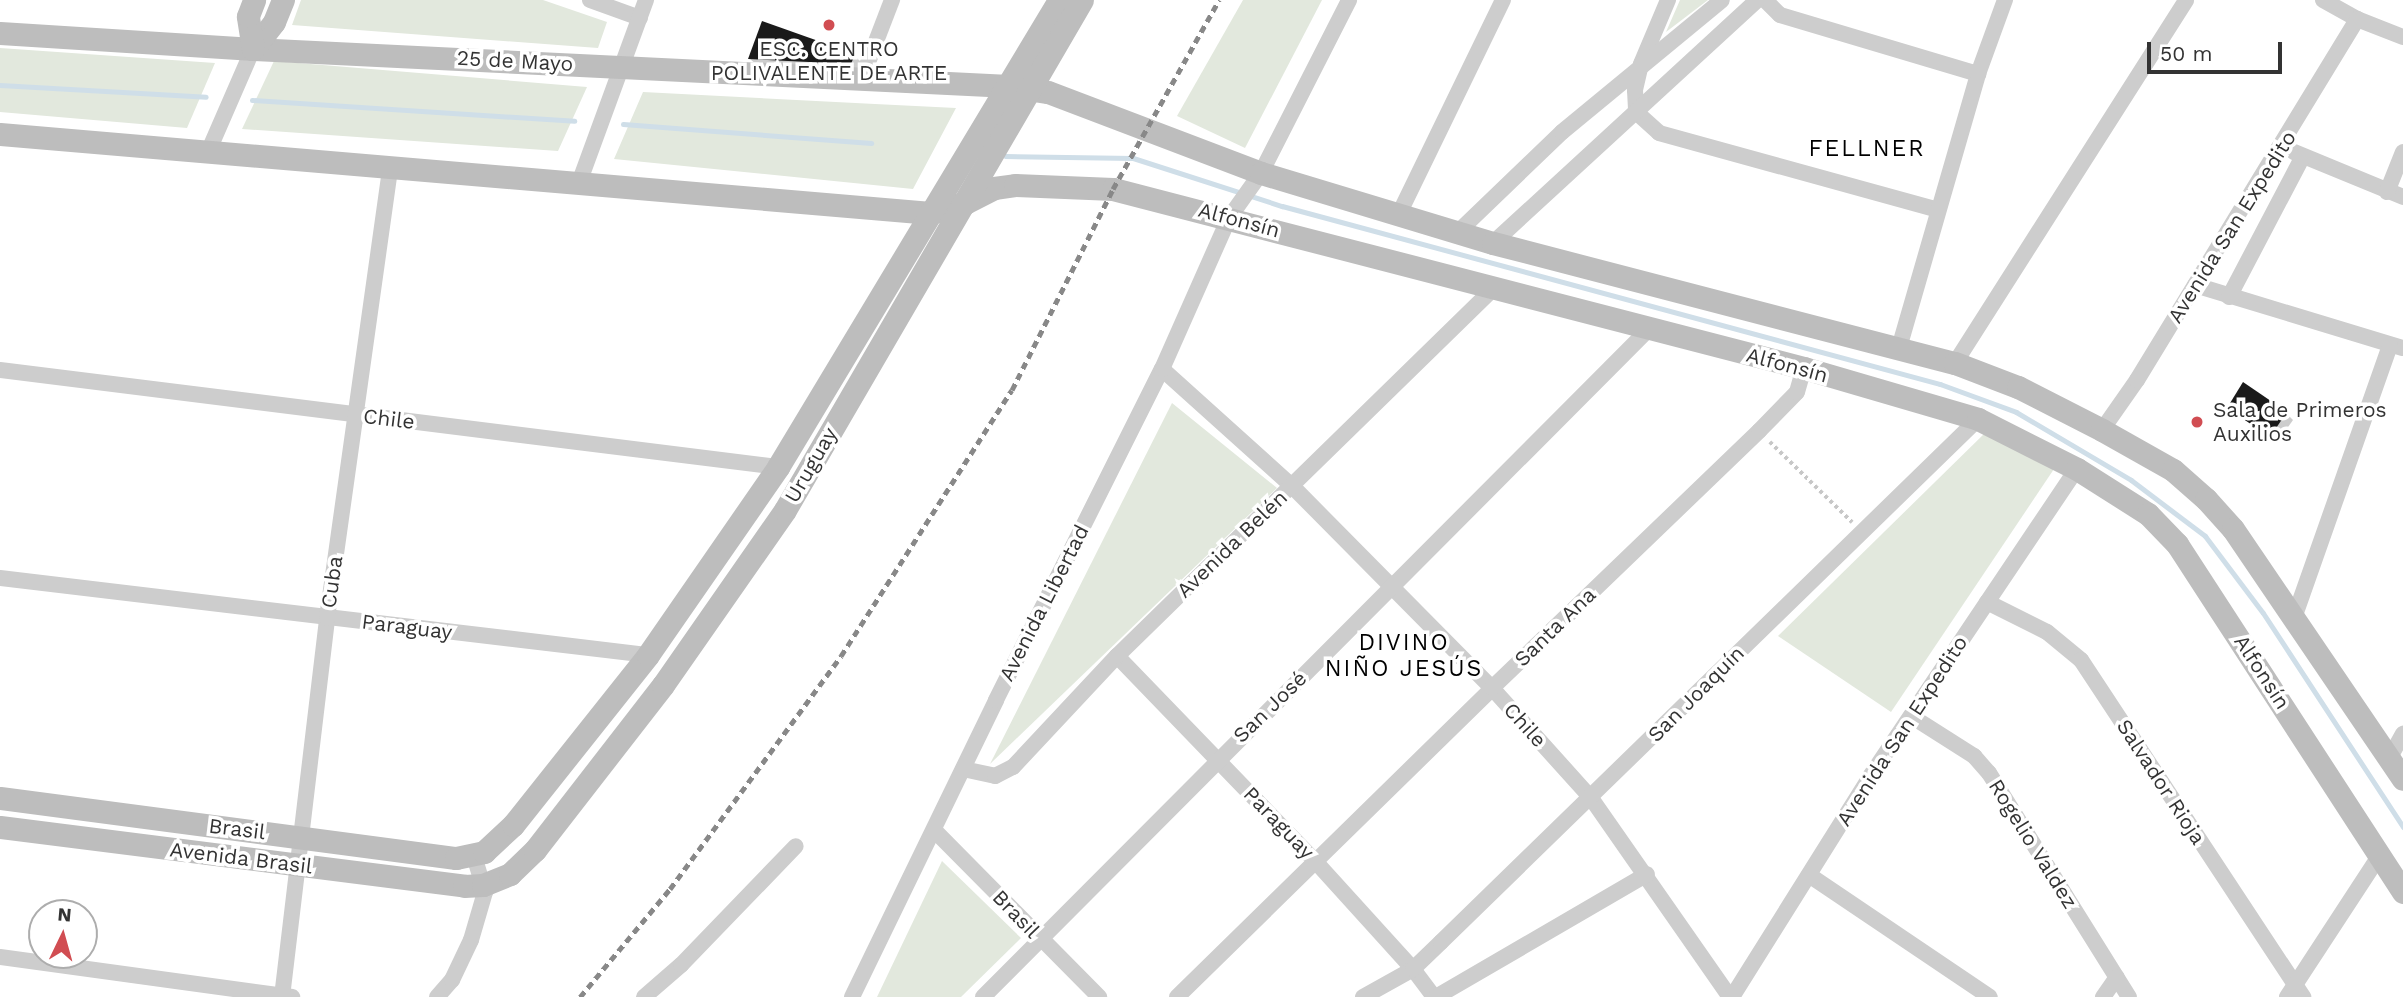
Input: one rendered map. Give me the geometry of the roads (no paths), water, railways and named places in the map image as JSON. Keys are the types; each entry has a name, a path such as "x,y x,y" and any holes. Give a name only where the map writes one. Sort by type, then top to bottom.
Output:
{"street":[{"path":"253,49 248,16 254,0"},
{"path":"209,150 253,49 274,22 283,0"},
{"path":"590,0 640,18"},
{"path":"579,183 646,0"},
{"path":"862,78 892,0"},
{"name":"Uruguay","path":"483,885 510,874 535,850 671,674 785,510 965,203 1059,0"},
{"name":"Uruguay","path":"474,856 484,852 513,825 648,655 778,467 930,213 1082,0"},
{"name":"Avenida Libertad","path":"852,997 1162,369 1231,213 1256,180 1349,0"},
{"path":"1399,214 1503,0"},
{"path":"1668,0 1641,64 1635,90 1636,112 1659,133 1938,210"},
{"path":"1458,232 1562,131 1722,0"},
{"path":"1493,243 1758,0"},
{"path":"1765,0 1780,15 1978,74"},
{"path":"1899,348 1978,74 2005,0"},
{"path":"1955,363 2186,0"},
{"path":"2323,0 2357,19 2403,37"},
{"name":"Avenida San Expedito","path":"2102,430 2137,380 2282,147 2357,19"},
{"name":"25 de Mayo","path":"0,33 253,49 1019,88"},
{"path":"1019,88 1072,99 1256,180 1399,214 1493,243 1955,363 2018,387 2173,470 2206,499 2233,529 2403,779"},
{"path":"0,134 930,213 965,203"},
{"path":"2282,147 2395,195 2403,152"},
{"path":"2230,297 2303,156"},
{"name":"Cuba","path":"285,997 300,837 327,618 390,167"},
{"name":"Alfonsín","path":"965,203 1005,186 1084,186 1231,213 1493,289 1804,368 1978,419 2077,469 2148,514 2177,544 2403,892"},
{"path":"2195,285 2396,347 2294,618"},
{"name":"Avenida Belén","path":"963,769 995,776 1013,767 1116,656 1493,289"},
{"name":"San José","path":"983,997 1216,760 1392,588 1649,329"},
{"name":"Santa Ana","path":"1177,997 1492,688 1759,432 1797,392 1804,368"},
{"name":"Chile","path":"1162,369 1292,486 1492,688 1591,798 1731,997"},
{"name":"Chile","path":"0,370 778,467"},
{"name":"San Joaquín","path":"1363,997 1413,968 1591,798 1978,419"},
{"name":"Avenida San Expedito","path":"1731,997 1911,716 2077,469"},
{"name":"Paraguay","path":"0,578 648,655"},
{"name":"Salvador Rioja","path":"1987,602 2048,632 2081,660 2295,993"},
{"name":"Paraguay","path":"1116,656 1315,861 1413,968 1435,997"},
{"name":"Rogelio Valdez","path":"1911,716 1974,756 1989,773 2129,997"},
{"path":"2389,759 2403,734"},
{"name":"Brasil","path":"0,798 456,858 474,856"},
{"name":"Avenida Brasil","path":"0,827 464,886 483,885"},
{"name":"Brasil","path":"934,830 1099,997"},
{"path":"644,997 681,965 796,846"},
{"path":"2295,993 2380,855"},
{"path":"437,997 452,980 471,940 485,892 474,856"},
{"path":"1435,997 1647,874"},
{"path":"1809,876 1990,997"},
{"path":"0,957 285,997"},
{"path":"2103,997 2117,977"}],"waterway":[{"path":"0,85 206,97"},
{"path":"252,100 574,121"},
{"path":"623,124 871,143"},
{"path":"1005,156 1133,158 1282,206 1940,384 2016,412 2131,480 2205,536 2263,613 2403,827"}],"railway":[{"path":"580,997 670,889 841,656 1012,390 1113,189 1219,0"}],"place":[{"name":"ESC. CENTRO POLIVALENTE DE ARTE","path":"829,25"},
{"name":"Sala de Primeros Auxilios","path":"2197,422"}],"district":[{"name":"FELLNER","path":"1867,149"},
{"name":"DIVINO NIÑO JESÚS","path":"1404,656"}]}
